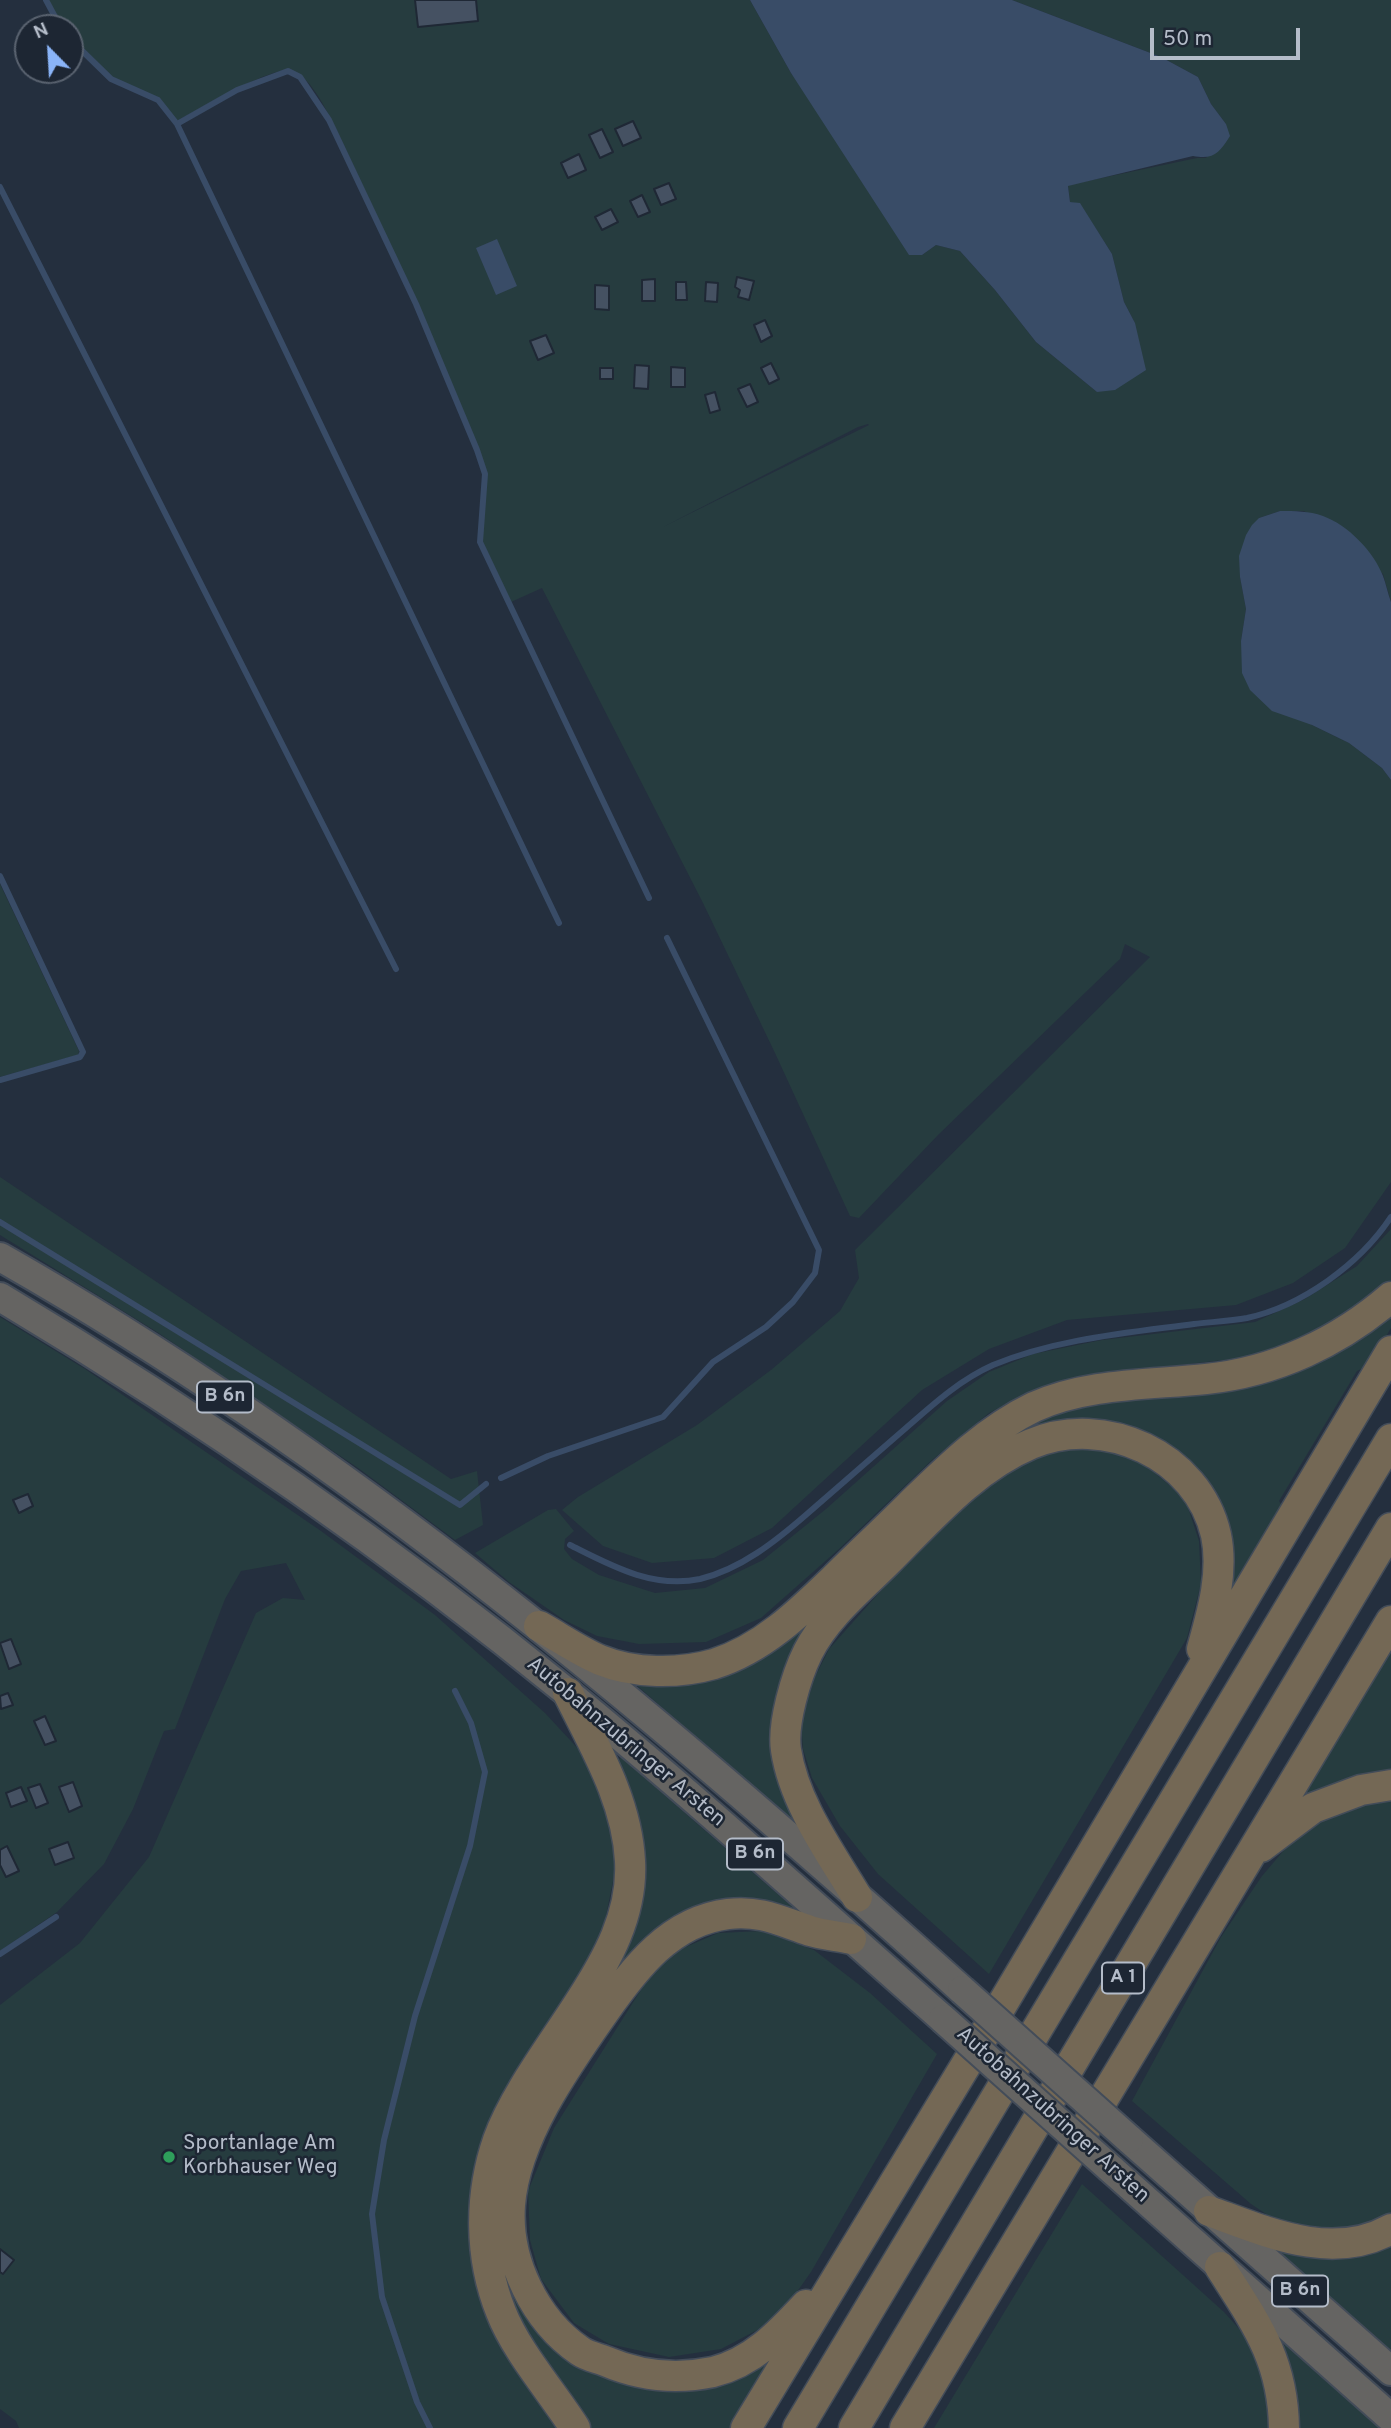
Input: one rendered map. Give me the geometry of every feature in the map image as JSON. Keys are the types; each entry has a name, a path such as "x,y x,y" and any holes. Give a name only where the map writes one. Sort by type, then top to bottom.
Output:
{"highway":[{"name":"Autobahnzubringer Arsten","path":"0,1257 74,1299 288,1439 539,1626 652,1719 857,1898 1391,2371"},
{"name":"Autobahnzubringer Arsten","path":"0,1297 194,1418 320,1504 568,1693 851,1938 1391,2418"},
{"path":"539,1626 600,1660 622,1666 680,1671 714,1664 744,1651 778,1630 813,1600 962,1456 998,1429 1033,1408 1071,1394 1209,1379 1280,1363 1344,1332 1364,1320 1391,1297"},
{"path":"746,2428 1391,1351"},
{"path":"857,1898 799,1794 786,1748 790,1698 808,1651 836,1612 956,1494 1003,1458 1032,1443 1065,1434 1093,1434 1121,1438 1148,1448 1169,1462 1185,1478 1208,1512 1216,1535 1218,1563 1211,1618 1192,1685"},
{"name":"A 1","path":"798,2428 1391,1438"},
{"name":"A 1","path":"855,2428 1391,1528"},
{"path":"905,2428 1391,1621"},
{"path":"568,1693 608,1772 626,1829 630,1863 628,1892 622,1923 602,1968 517,2101 499,2140 483,2213 490,2274 501,2313 523,2352 575,2428"},
{"path":"1249,1856 1313,1808 1360,1790 1391,1785"},
{"path":"851,1938 811,1931 756,1913 727,1914 693,1924 667,1938 619,1991 582,2043 536,2119 520,2162 510,2206 514,2249 525,2288 553,2327 582,2352 626,2370 660,2377 713,2372 742,2361 770,2343 851,2256"},
{"path":"1209,2211 1290,2240 1314,2244 1349,2244 1391,2229"},
{"path":"1220,2266 1267,2344 1277,2370 1283,2401 1284,2428"}],"green space":[{"path":"48,0 750,0 791,73 922,255 936,245 960,251 1036,342 1097,392 1135,323 1124,302 1112,254 1080,204 1070,202 1068,185 1206,158 1226,124 1211,104 1198,77 1161,57 1012,0 1391,0 1391,602 1383,574 1304,511 1280,511 1259,518 1240,577 1246,609 1241,641 1312,725 1349,743 1382,768 1391,780 1391,1182 1345,1248 1293,1283 1236,1305 1067,1320 989,1349 922,1390 772,1528 714,1558 652,1563 603,1546 562,1510 578,1497 697,1425 771,1370 840,1311 859,1278 855,1250 1150,957 1125,944 1120,959 938,1135 859,1218 850,1216 703,903 542,588 511,602 482,541 487,474 478,449 384,232 336,129 315,92 299,74 283,71 253,81 177,121 159,99 112,77 84,50 84,14 56,14","holes":["869,425 663,527 858,427"]},
{"path":"0,884 79,1051 78,1055 0,1077"},
{"path":"0,1177 451,1479 477,1471 483,1525 455,1540 358,1468 157,1332 0,1235"},
{"path":"1391,1229 1391,1280 1342,1319 1293,1343 1250,1357 1075,1377 1028,1393 989,1413 932,1460 839,1549 761,1618 706,1642 639,1644 597,1636 564,1620 509,1582 475,1553 548,1510 556,1509 574,1531 565,1539 564,1549 572,1559 599,1575 655,1593 705,1588 763,1560 826,1509 947,1401 989,1372 1033,1354 1102,1340 1255,1322 1305,1299 1357,1266"},
{"path":"1391,1311 1391,1328 1369,1365 1357,1371 1279,1501 1283,1507 1222,1609 1208,1486 1058,1424 799,1643 797,1819 794,1822 634,1683 704,1678 967,1462 1043,1414 1141,1393"},
{"path":"0,1317 85,1369 321,1531 435,1615 545,1713 583,1754 601,1796 614,1839 614,1876 603,1931 554,2020 506,2088 490,2123 472,2255 481,2303 498,2339 560,2428 19,2428 16,2421 0,2409 0,2005 80,1943 149,1857 256,1613 283,1598 305,1600 286,1563 241,1571 225,1599 175,1729 164,1731 133,1809 104,1864 57,1912 0,1951"},
{"path":"1111,1446 1149,1468 1185,1498 1199,1541 1201,1584 1187,1638 989,1974 878,1874 840,1826 812,1778 803,1749 801,1723 814,1679 829,1649 926,1540 1023,1462 1069,1447"},
{"path":"1391,1637 1391,1774 1288,1816"},
{"path":"621,1757 796,1910 793,1912 753,1901 712,1904 670,1921 634,1952 552,2074 523,2125 506,2171 502,2229 516,2284 530,2310 547,2333 568,2354 591,2367 649,2384 691,2384 729,2377 785,2343 734,2428 588,2428 517,2317 502,2276 495,2231 497,2190 507,2152 542,2081 587,2012 621,1952 636,1912 642,1869 640,1828 617,1762"},
{"path":"1391,1797 1391,2213 1378,2222 1319,2234 1281,2224 1251,2204 1132,2101 1221,1937 1262,1876 1296,1836 1331,1809"},
{"path":"762,1931 814,1950 870,1993 937,2054 811,2272 794,2296 765,2326 721,2349 669,2357 609,2344 574,2323 541,2279 530,2240 528,2191 554,2128 654,1969 681,1949 718,1933"},
{"path":"1082,2184 1224,2312 1250,2341 1264,2371 1269,2428 934,2428"},
{"path":"1391,2239 1391,2353 1266,2244"},
{"path":"1285,2343 1382,2428 1296,2428 1295,2388 1282,2352"}],"water":[{"path":"750,0 1012,0 1161,57 1198,77 1211,104 1226,124 1230,136 1219,151 1211,156 1193,156 1068,186 1070,202 1080,203 1112,254 1124,302 1135,323 1146,370 1115,390 1097,392 1036,342 960,251 936,245 922,255 909,255 791,73"},
{"path":"497,239 517,286 496,295 476,248"},
{"path":"1280,511 1318,514 1342,526 1367,549 1383,576 1391,602 1391,780 1382,768 1349,743 1312,725 1272,711 1250,690 1242,673 1241,641 1246,609 1239,556 1252,525 1259,518"}],"building":[{"path":"415,0 476,0 478,21 418,27"},
{"path":"633,121 641,138 623,146 615,129"},
{"path":"602,129 613,152 600,158 589,135"},
{"path":"579,154 586,170 568,178 561,163"},
{"path":"669,183 676,199 661,205 654,189"},
{"path":"642,195 650,212 638,217 630,201"},
{"path":"611,209 618,222 602,230 595,217"},
{"path":"737,277 754,281 749,300 738,297 740,290 735,287"},
{"path":"655,279 655,301 642,301 642,280"},
{"path":"676,282 686,282 687,300 676,300"},
{"path":"706,282 718,283 717,302 705,301"},
{"path":"595,285 609,286 609,310 595,309"},
{"path":"765,320 772,336 761,342 754,325"},
{"path":"546,335 554,353 538,360 530,341"},
{"path":"771,363 779,379 769,384 761,368"},
{"path":"635,365 649,366 648,389 634,388"},
{"path":"671,367 685,368 685,387 671,387"},
{"path":"600,368 613,368 613,379 600,379"},
{"path":"750,384 758,402 747,407 738,389"},
{"path":"715,392 720,410 710,413 705,395"},
{"path":"28,1494 33,1506 19,1513 13,1500"},
{"path":"11,1639 21,1664 9,1669 0,1643"},
{"path":"8,1693 13,1705 1,1709 0,1696"},
{"path":"45,1716 56,1741 45,1745 34,1721"},
{"path":"73,1782 82,1806 69,1812 59,1787"},
{"path":"40,1784 48,1803 36,1808 28,1788"},
{"path":"21,1787 27,1801 11,1807 6,1793"},
{"path":"68,1842 74,1858 55,1865 49,1849"},
{"path":"7,1846 19,1871 6,1877 0,1865 0,1850"},
{"path":"0,2249 14,2260 3,2274 0,2272"}],"waterway":[{"path":"46,0 54,14"},
{"path":"84,53 111,79 158,100 177,124 559,923"},
{"path":"177,124 237,90 288,71 300,77 329,120 416,304 477,450 485,474 480,542 649,898"},
{"path":"0,187 396,969"},
{"path":"0,876 83,1052 80,1057 0,1080"},
{"path":"501,1478 548,1456 663,1417 713,1362 766,1327 793,1302 815,1273 819,1250 667,938"},
{"path":"570,1545 616,1567 648,1578 682,1581 715,1574 744,1561 783,1534 932,1405 955,1387 993,1365 1066,1343 1241,1319 1268,1312 1328,1281 1363,1251 1391,1217"},
{"path":"0,1222 460,1505 486,1484"},
{"path":"430,2428 417,2402 382,2297 372,2214 384,2140 415,2016 470,1846 485,1772 471,1723 455,1691"},
{"path":"0,1954 56,1917"}],"place":[{"name":"Sportanlage Am Korbhauser Weg","path":"169,2157"}]}
